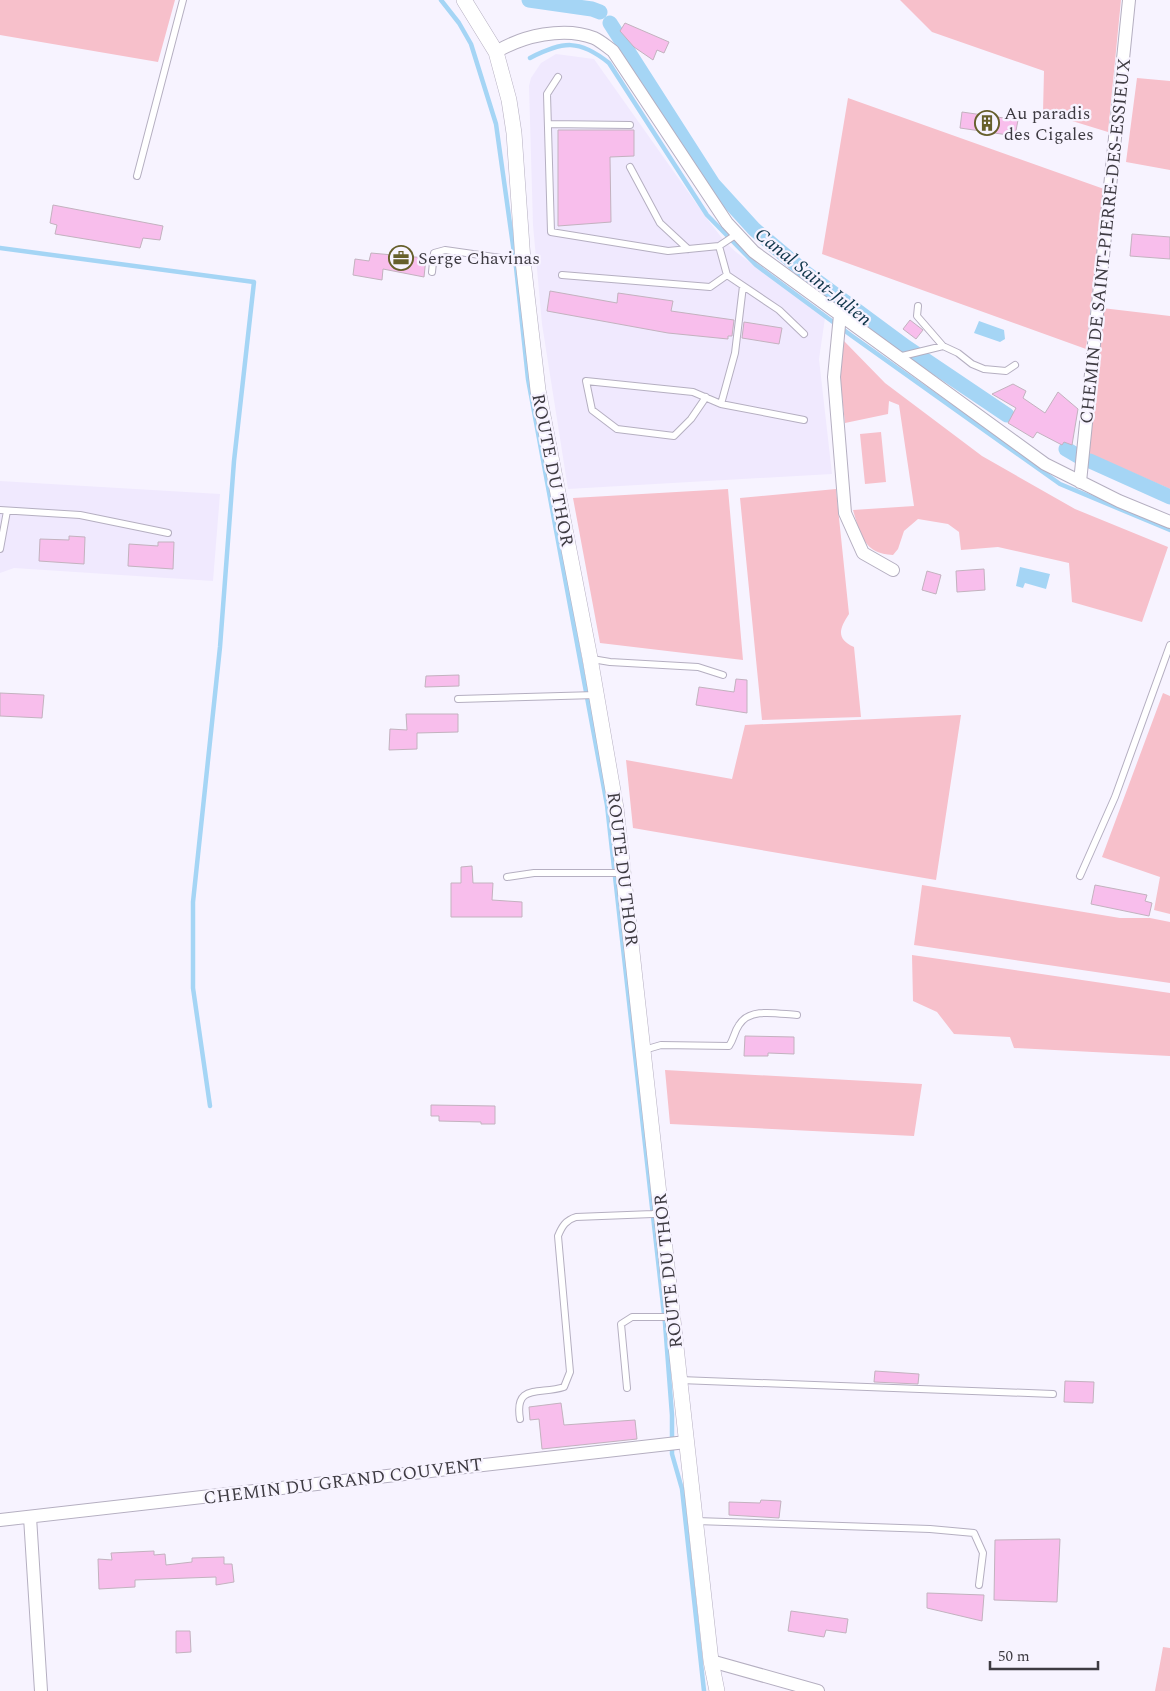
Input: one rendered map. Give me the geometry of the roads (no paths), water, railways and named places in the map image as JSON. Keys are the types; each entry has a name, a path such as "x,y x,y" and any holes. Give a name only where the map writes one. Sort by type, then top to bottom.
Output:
{"street":[{"name":"ROUTE DU THOR","path":"464,0 496,52 504,77 514,133 523,261 538,390 597,695 616,808 711,1661 717,1691"},
{"name":"CHEMIN DE SAINT-PIERRE-DES-ESSIEUX","path":"1080,482 1129,0"},
{"path":"496,52 507,45 524,40 549,34 572,33 595,39 614,51 727,223 754,252 1045,464 1119,501 1170,522"},
{"path":"840,315 834,377 845,513 863,553 893,570"},
{"name":"CHEMIN DU GRAND COUVENT","path":"0,1520 686,1442"},
{"path":"30,1517 41,1691"},
{"path":"711,1661 818,1691"}],"lane":[{"path":"137,176 183,0"},
{"path":"558,77 547,94 551,232 668,251 719,246 737,234"},
{"path":"548,124 630,125"},
{"path":"630,168 660,223 688,249"},
{"path":"719,246 727,275 779,310 804,334"},
{"path":"432,272 434,253 445,250 523,261"},
{"path":"562,275 710,286 727,275"},
{"path":"721,404 735,353 743,286"},
{"path":"918,306 917,316 943,346 958,353 972,364 984,369 1006,371 1015,364"},
{"path":"897,357 943,346"},
{"path":"706,398 691,419 674,436 617,429 592,410 586,381 694,392 721,404 804,420"},
{"path":"0,549 3,511 80,515 168,533"},
{"path":"1080,876 1115,797 1170,645"},
{"path":"590,658 610,662 698,667 723,675"},
{"path":"458,699 597,695"},
{"path":"507,877 534,873 624,873"},
{"path":"644,1050 661,1045 728,1046 734,1040 738,1026 746,1016 756,1013 797,1015"},
{"path":"520,1419 518,1406 520,1399 527,1392 564,1387 570,1372 558,1236 562,1227 568,1220 576,1217 653,1214 661,1211"},
{"path":"627,1388 621,1324 632,1317 673,1316"},
{"path":"680,1380 862,1389 1053,1394"},
{"path":"696,1521 930,1529 974,1533 982,1553 979,1585"}],"water":[{"path":"979,321 1004,330 1005,339 1000,342 974,333"},
{"path":"1020,567 1050,574 1046,589 1025,583 1023,588 1016,586"}],"waterway":[{"path":"441,0 459,23 471,44 496,124 516,267 528,379 607,805 665,1323 672,1415 672,1454 682,1489 704,1691"},
{"name":"Canal Saint-Julien","path":"529,0 592,9 600,12"},
{"name":"Canal Saint-Julien","path":"610,23 713,184 754,229 806,273 906,347 1007,415"},
{"path":"530,58 552,48 571,45 589,50 609,63 707,215 756,265 1060,484 1170,530"},
{"path":"0,248 254,282 234,461 220,647 193,902 193,988 210,1106"},
{"name":"Canal Saint-Julien","path":"1066,449 1078,456"},
{"name":"Canal Saint-Julien","path":"1090,461 1170,497"}],"place":[{"name":"Au paradis des Cigales","path":"987,123"},
{"name":"Serge Chavinas","path":"401,258"}]}
